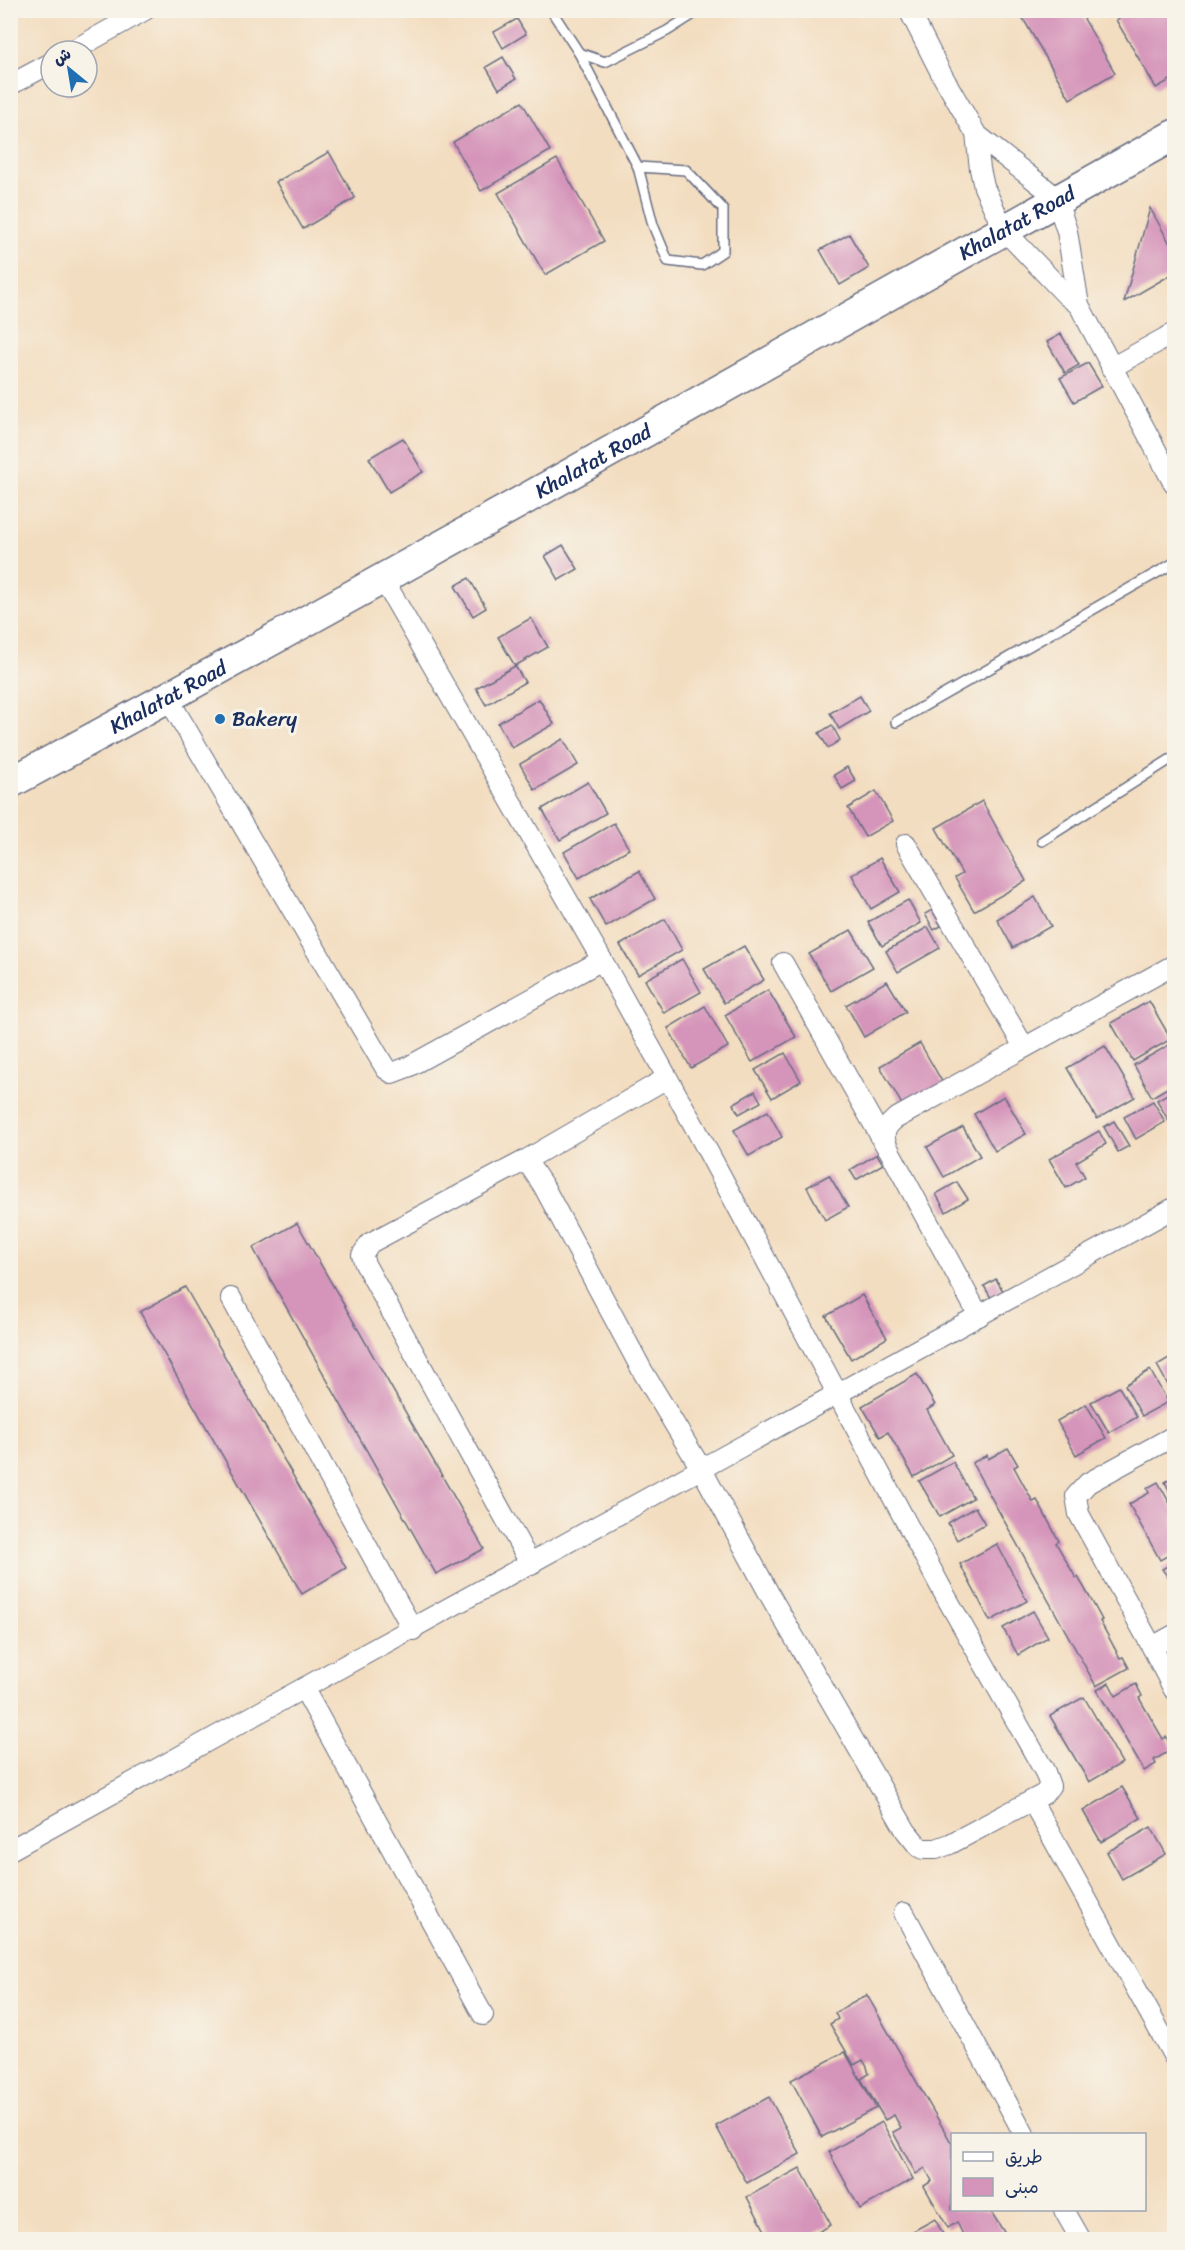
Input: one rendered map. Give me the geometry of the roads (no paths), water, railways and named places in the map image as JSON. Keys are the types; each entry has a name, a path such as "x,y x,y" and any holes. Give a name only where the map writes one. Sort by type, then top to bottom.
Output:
{"main road":[{"name":"Khalatat Road","path":"10,783 383,579 1174,135"}],"street":[{"path":"93,39 145,10"},
{"path":"909,10 942,75 976,134 1047,190 1057,201 1067,231 1079,305 1174,484"},
{"path":"10,86 39,70"},
{"path":"976,134 984,188 1004,230 1066,296 1079,305"},
{"path":"1111,368 1174,333"},
{"path":"383,579 603,960 703,1142 945,1595 1050,1782 1048,1790 1032,1801 950,1844 936,1849 919,1847 885,1797 772,1599 702,1470 643,1372 544,1187 526,1160"},
{"path":"168,698 386,1069 392,1072 408,1067 603,960"},
{"path":"906,844 1024,1047"},
{"path":"783,963 888,1148 979,1316"},
{"path":"888,1148 884,1140 885,1131 895,1119 1174,964"},
{"path":"531,1565 365,1264 363,1255 370,1243 526,1160 667,1078"},
{"path":"10,1850 531,1565 1174,1208"},
{"path":"231,1298 413,1630"},
{"path":"1174,1436 1088,1483 1076,1496 1079,1514 1174,1690"},
{"path":"1152,1647 1174,1635"},
{"path":"304,1689 483,2015"},
{"path":"1032,1801 1174,2057"},
{"path":"904,1913 1023,2133"},
{"path":"1066,2211 1081,2240"}],"lane":[{"path":"551,10 579,53 638,167 653,225 668,261 702,265 723,251 723,209 686,170 638,167"},
{"path":"579,53 606,62 667,31 699,10"},
{"path":"896,723 1174,563"},
{"path":"1042,841 1174,757"}],"place":[{"name":"Bakery","path":"220,719"}]}
